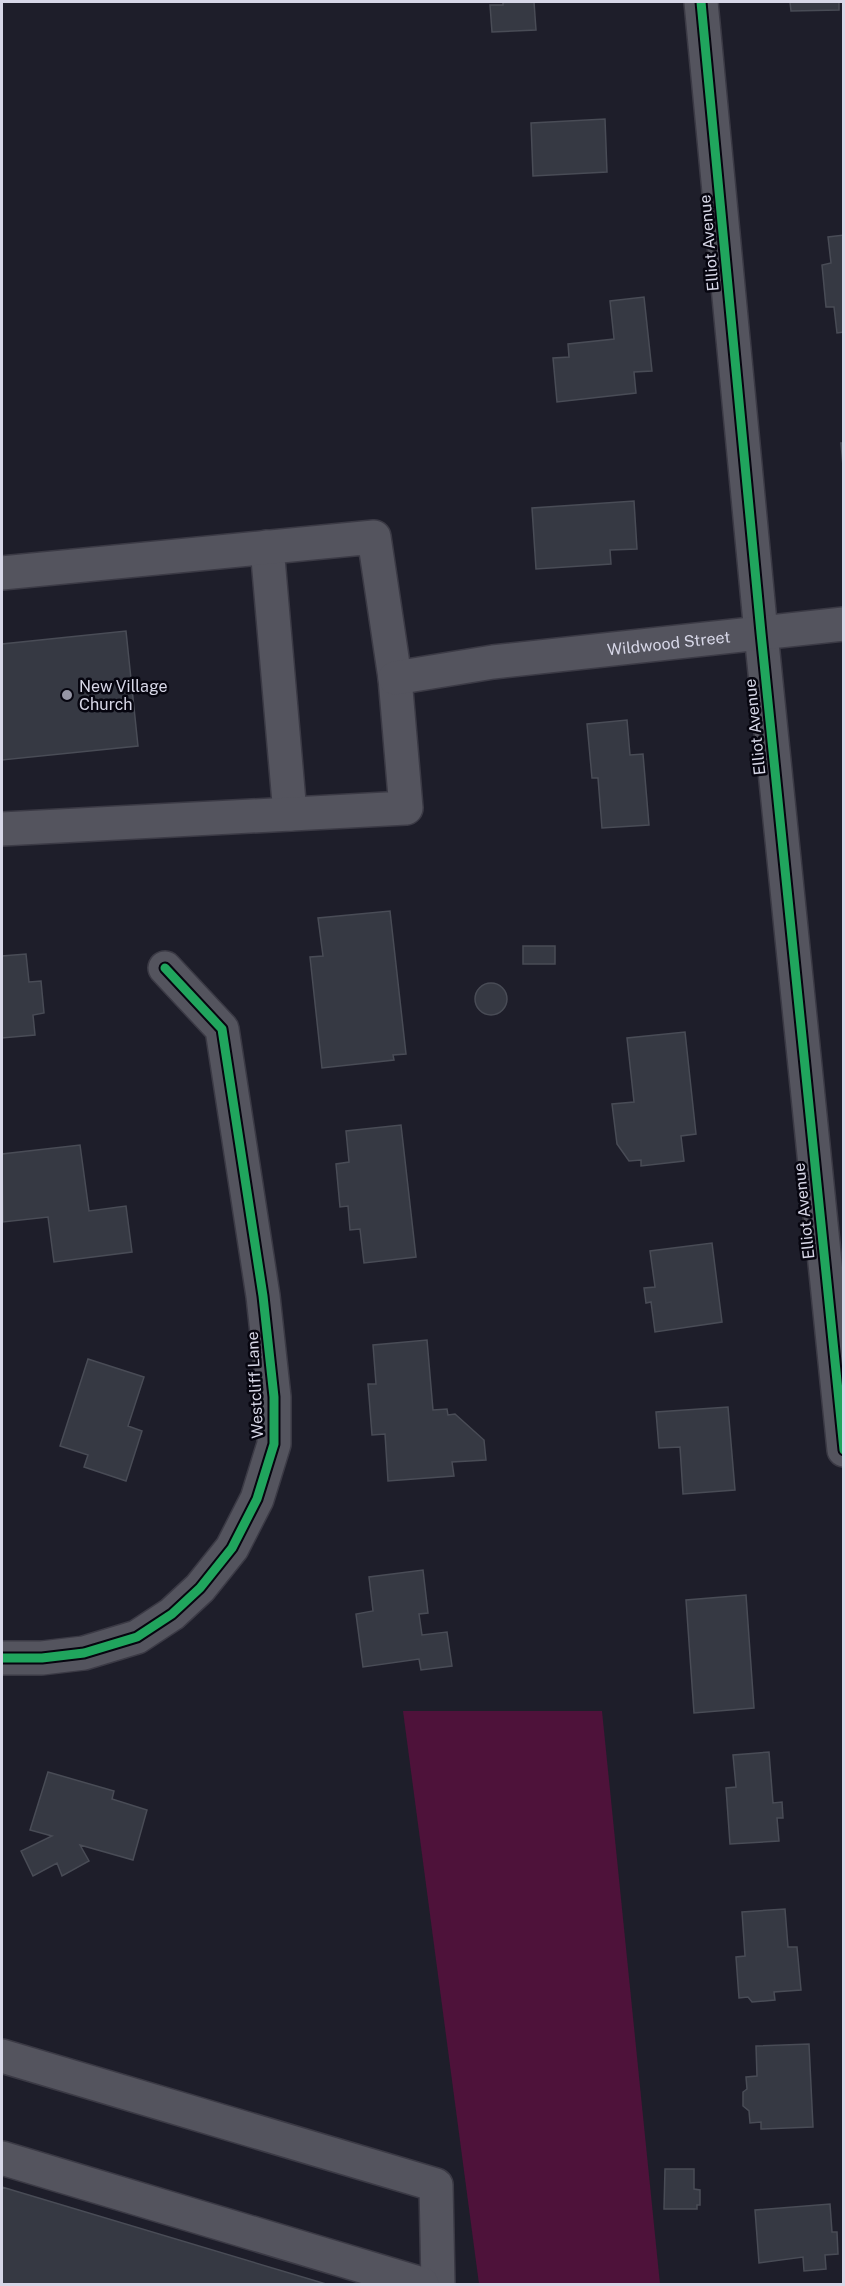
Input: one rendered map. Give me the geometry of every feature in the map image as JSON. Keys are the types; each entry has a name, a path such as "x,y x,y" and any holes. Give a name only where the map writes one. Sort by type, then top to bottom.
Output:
{"street":[{"name":"Elliot Avenue","path":"701,2 761,633 843,1450"},
{"path":"2,573 374,537 395,678 406,808 2,829"},
{"path":"267,547 290,814"},
{"name":"Wildwood Street","path":"395,678 493,662 843,624"},
{"name":"Westcliff Lane","path":"2,1658 42,1658 84,1653 137,1637 172,1614 200,1588 232,1548 257,1499 274,1444 274,1397 263,1296 222,1029 165,968"},
{"path":"2,2055 436,2185 438,2284"},
{"path":"2,2158 422,2284"}],"shaded area":[{"path":"403,1711 602,1711 660,2284 479,2284"}],"building":[{"path":"503,2 534,2 536,30 492,32 490,5 503,5"},
{"path":"790,2 839,2 839,10 791,11"},
{"path":"605,119 607,172 533,176 531,123"},
{"path":"844,235 844,332 837,333 834,307 826,307 822,265 831,263 828,237"},
{"path":"644,297 652,371 634,372 636,393 557,402 553,358 569,357 568,344 614,339 610,301"},
{"path":"841,443 844,443 844,478"},
{"path":"634,501 637,549 610,550 611,564 536,569 532,508"},
{"name":"New Village Church","path":"126,631 138,746 2,760 2,644"},
{"path":"627,720 630,755 643,754 649,825 602,828 598,778 592,778 587,724"},
{"path":"390,911 406,1054 393,1055 394,1060 322,1068 310,957 323,956 318,918"},
{"path":"523,946 555,946 555,964 523,964"},
{"path":"26,954 29,982 41,981 44,1013 33,1015 35,1035 2,1038 2,956"},
{"path":"491,983 502,988 507,999 502,1010 491,1015 480,1010 475,999 480,988"},
{"path":"685,1032 696,1134 681,1136 684,1161 641,1166 641,1160 629,1161 617,1144 612,1104 634,1102 627,1038"},
{"path":"401,1125 416,1257 364,1263 360,1229 350,1230 348,1206 340,1207 336,1164 349,1162 346,1131"},
{"path":"80,1145 89,1211 126,1206 132,1252 54,1262 48,1217 3,1222 2,1154"},
{"path":"712,1243 722,1322 655,1332 651,1302 646,1303 644,1288 655,1287 650,1251"},
{"path":"427,1340 433,1410 447,1409 448,1415 455,1414 484,1440 486,1460 452,1462 454,1476 388,1481 385,1434 372,1435 368,1384 376,1384 373,1345"},
{"path":"88,1359 144,1377 128,1426 142,1431 126,1481 84,1467 88,1455 60,1446"},
{"path":"728,1407 735,1490 683,1494 680,1447 659,1448 656,1412"},
{"path":"423,1570 428,1613 419,1614 422,1635 447,1632 452,1666 421,1670 419,1659 363,1667 356,1614 373,1611 369,1577"},
{"path":"746,1595 754,1708 694,1713 686,1600"},
{"path":"769,1752 773,1803 782,1802 783,1818 777,1818 779,1841 730,1844 726,1788 736,1787 733,1755"},
{"path":"48,1772 114,1791 112,1799 147,1810 133,1860 80,1845 89,1861 62,1876 57,1863 33,1876 21,1851 52,1836 30,1830"},
{"path":"785,1909 788,1947 797,1947 801,1990 774,1992 775,2000 752,2002 748,1997 739,1998 736,1957 745,1956 742,1912"},
{"path":"809,2044 813,2127 761,2129 761,2122 750,2123 749,2111 743,2106 743,2092 747,2089 746,2077 757,2076 756,2046"},
{"path":"665,2169 694,2169 694,2189 700,2190 700,2205 697,2205 697,2209 664,2209"},
{"path":"2,2187 326,2284 2,2284"},
{"path":"830,2204 832,2232 837,2232 838,2254 825,2255 826,2269 804,2271 803,2257 759,2263 755,2210"}],"cycle path":[{"path":"701,2 761,633 844,1450"},
{"path":"2,1658 42,1658 84,1653 137,1637 172,1614 200,1588 232,1548 257,1499 274,1444 274,1397 263,1296 222,1029 165,968"}],"place":[{"name":"New Village Church","path":"67,695"}]}
